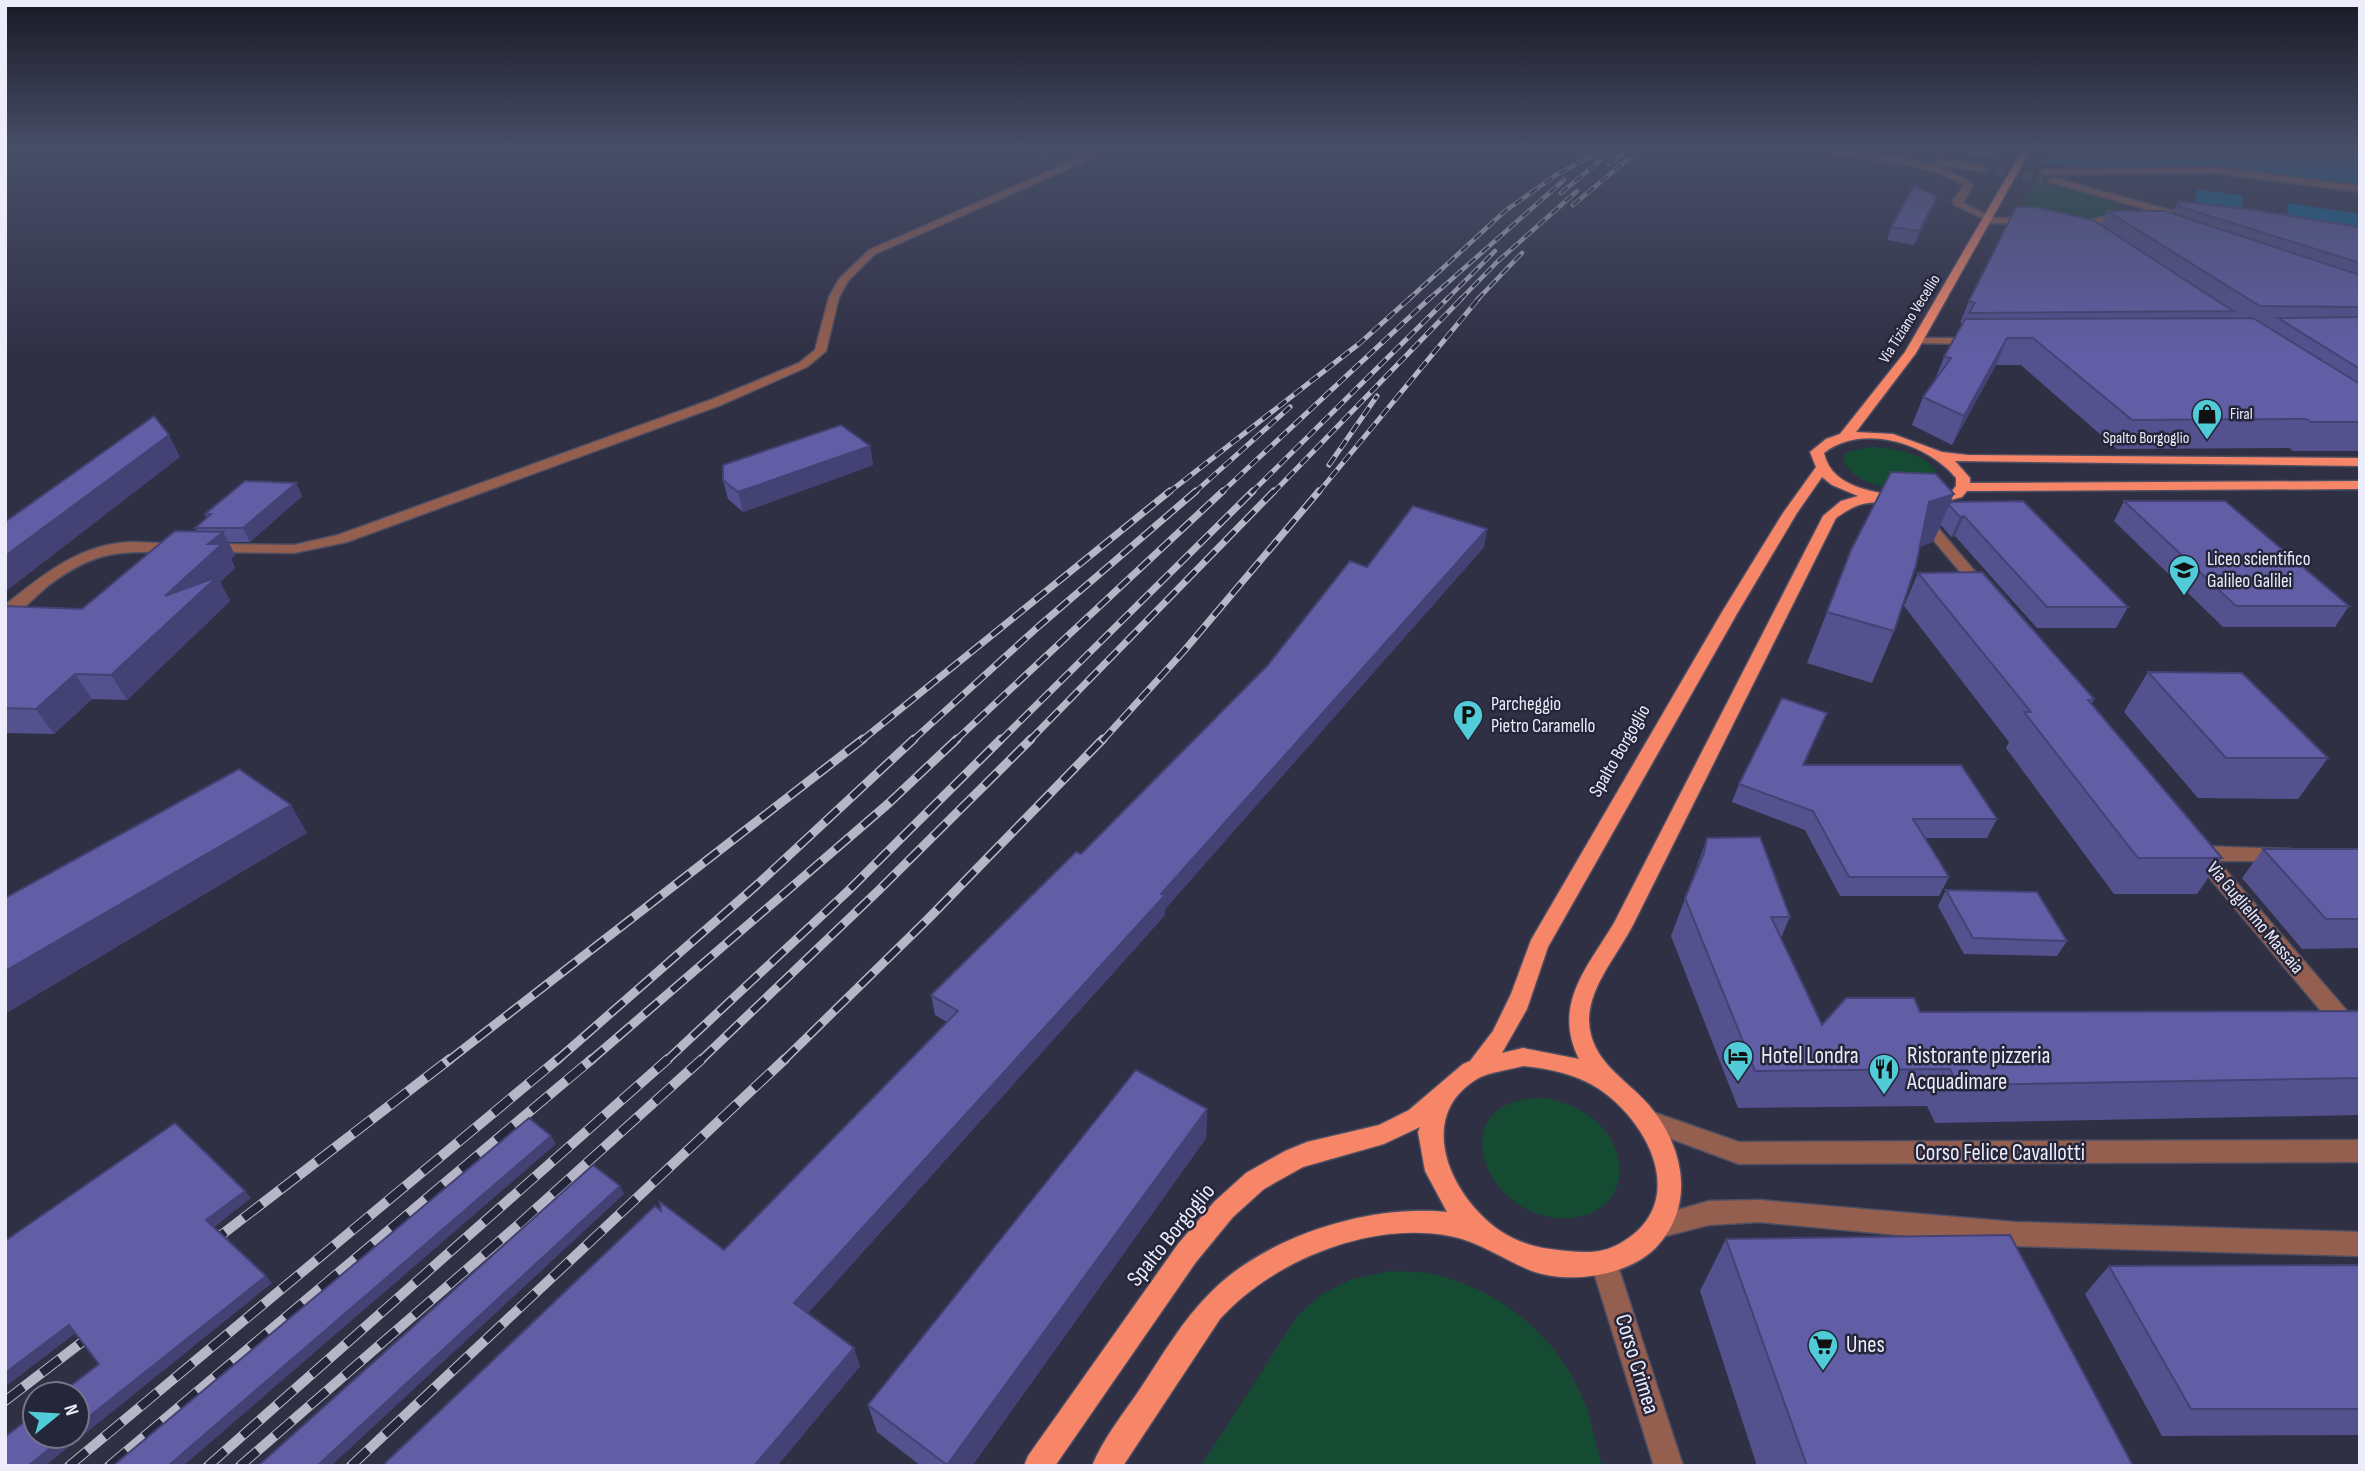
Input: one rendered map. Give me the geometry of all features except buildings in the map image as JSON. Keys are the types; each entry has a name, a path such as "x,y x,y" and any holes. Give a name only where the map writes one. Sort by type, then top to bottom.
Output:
{"main road":[{"name":"Via Tiziano Vecellio","path":"1845,437 1880,395 1917,341 1989,219"},
{"path":"1880,395 1876,420 1883,430 1904,441"},
{"name":"Spalto Borgoglio","path":"1478,1067 1507,1032 1538,946 1565,898 1730,612 1790,513 1822,468 1818,452 1823,445 1845,437 1884,437 1968,459 2360,462"},
{"name":"Spalto Borgoglio","path":"1934,452 1958,469 1964,478 1963,486"},
{"path":"1822,468 1851,488 1873,496 1915,502 1945,499 1956,494 1963,486 2360,485"},
{"path":"1609,1084 1593,1065 1580,1036 1578,1016 1582,1001 1622,928 1830,516 1846,504 1873,496"},
{"path":"1106,1466 1197,1326 1229,1292 1266,1267 1312,1244 1368,1227 1423,1222 1464,1227 1483,1234 1511,1251 1542,1262 1573,1266 1604,1263 1641,1245 1658,1226 1670,1190 1668,1165 1655,1131 1630,1100 1585,1071 1548,1059 1511,1058 1478,1067 1459,1079 1444,1094 1434,1113 1430,1136 1437,1175 1450,1201 1483,1234"},
{"name":"Spalto Borgoglio","path":"1038,1466 1186,1253 1232,1201 1255,1181 1300,1156 1384,1134 1417,1117 1444,1094"}],"street":[{"path":"5,613 91,554 117,547 284,550 324,545 717,402 796,368 817,356 824,341 837,292 857,264 872,252 946,218"},
{"path":"1986,218 2045,224"},
{"path":"2088,236 2082,228 2088,223 2116,218"},
{"path":"2144,219 2149,218"},
{"path":"2182,218 2200,220"},
{"path":"2068,229 2099,243"},
{"path":"1917,341 1984,341"},
{"path":"1915,502 1999,608"},
{"name":"Via Guglielmo Massaia","path":"2307,854 2197,849 2360,1042"},
{"name":"Corso Felice Cavallotti","path":"1647,1120 1739,1153 2360,1151"},
{"path":"1658,1226 1692,1216 1759,1211 2015,1234 2360,1244"},
{"name":"Corso Crimea","path":"1604,1263 1669,1466"}],"green space":[{"path":"2036,218 2094,218 2080,221"},
{"path":"1869,447 1888,448 1921,458 1930,464 1937,480 1893,488 1863,479 1850,470 1843,458 1847,452"},
{"path":"1546,1098 1574,1107 1592,1118 1609,1137 1616,1151 1619,1167 1613,1195 1603,1206 1589,1214 1571,1218 1540,1215 1515,1202 1496,1182 1485,1160 1483,1136 1491,1116 1512,1103"},
{"path":"1389,1271 1427,1273 1457,1281 1504,1304 1525,1320 1543,1337 1574,1380 1585,1404 1602,1466 1201,1466 1296,1318 1319,1296 1350,1280"}],"water":[{"path":"2287,218 2360,218 2360,230"}],"railway":[{"path":"1408,300 1498,218"},
{"path":"1428,300 1521,218"},
{"path":"1460,300 1497,262 1547,218"},
{"path":"1448,298 1495,251"},
{"path":"1477,300 1522,253"},
{"path":"1168,493 1360,343 1410,298"},
{"path":"1221,493 1430,298"},
{"path":"1251,493 1448,298"},
{"path":"1273,493 1462,298"},
{"path":"1318,493 1479,298"},
{"path":"1329,465 1377,396"},
{"path":"1194,493 1290,407"},
{"path":"861,741 1170,491"},
{"path":"912,741 1039,626 1196,491"},
{"path":"955,741 1223,491"},
{"path":"1000,741 1253,491"},
{"path":"1029,741 1274,491"},
{"path":"1102,741 1183,652 1319,491"},
{"path":"448,1061 863,739"},
{"path":"556,1061 758,884 914,739"},
{"path":"590,1061 889,803 957,739"},
{"path":"666,1061 848,891 1001,739"},
{"path":"783,1061 928,919 1103,739"},
{"path":"700,1061 879,890 1029,741"},
{"path":"207,1246 450,1059"},
{"path":"69,1466 558,1059"},
{"path":"109,1466 592,1059"},
{"path":"208,1466 668,1059"},
{"path":"240,1466 518,1225 702,1059"},
{"path":"351,1466 785,1059"},
{"path":"5,1401 99,1329"}],"place":[{"name":"Firal","path":"2207,441"},
{"name":"Liceo scientifico Galileo Galilei","path":"2184,597"},
{"name":"Parcheggio Pietro Caramello","path":"1468,742"},
{"name":"Hotel Londra","path":"1738,1083"},
{"name":"Ristorante pizzeria Acquadimare","path":"1884,1096"},
{"name":"Unes","path":"1823,1372"}]}
